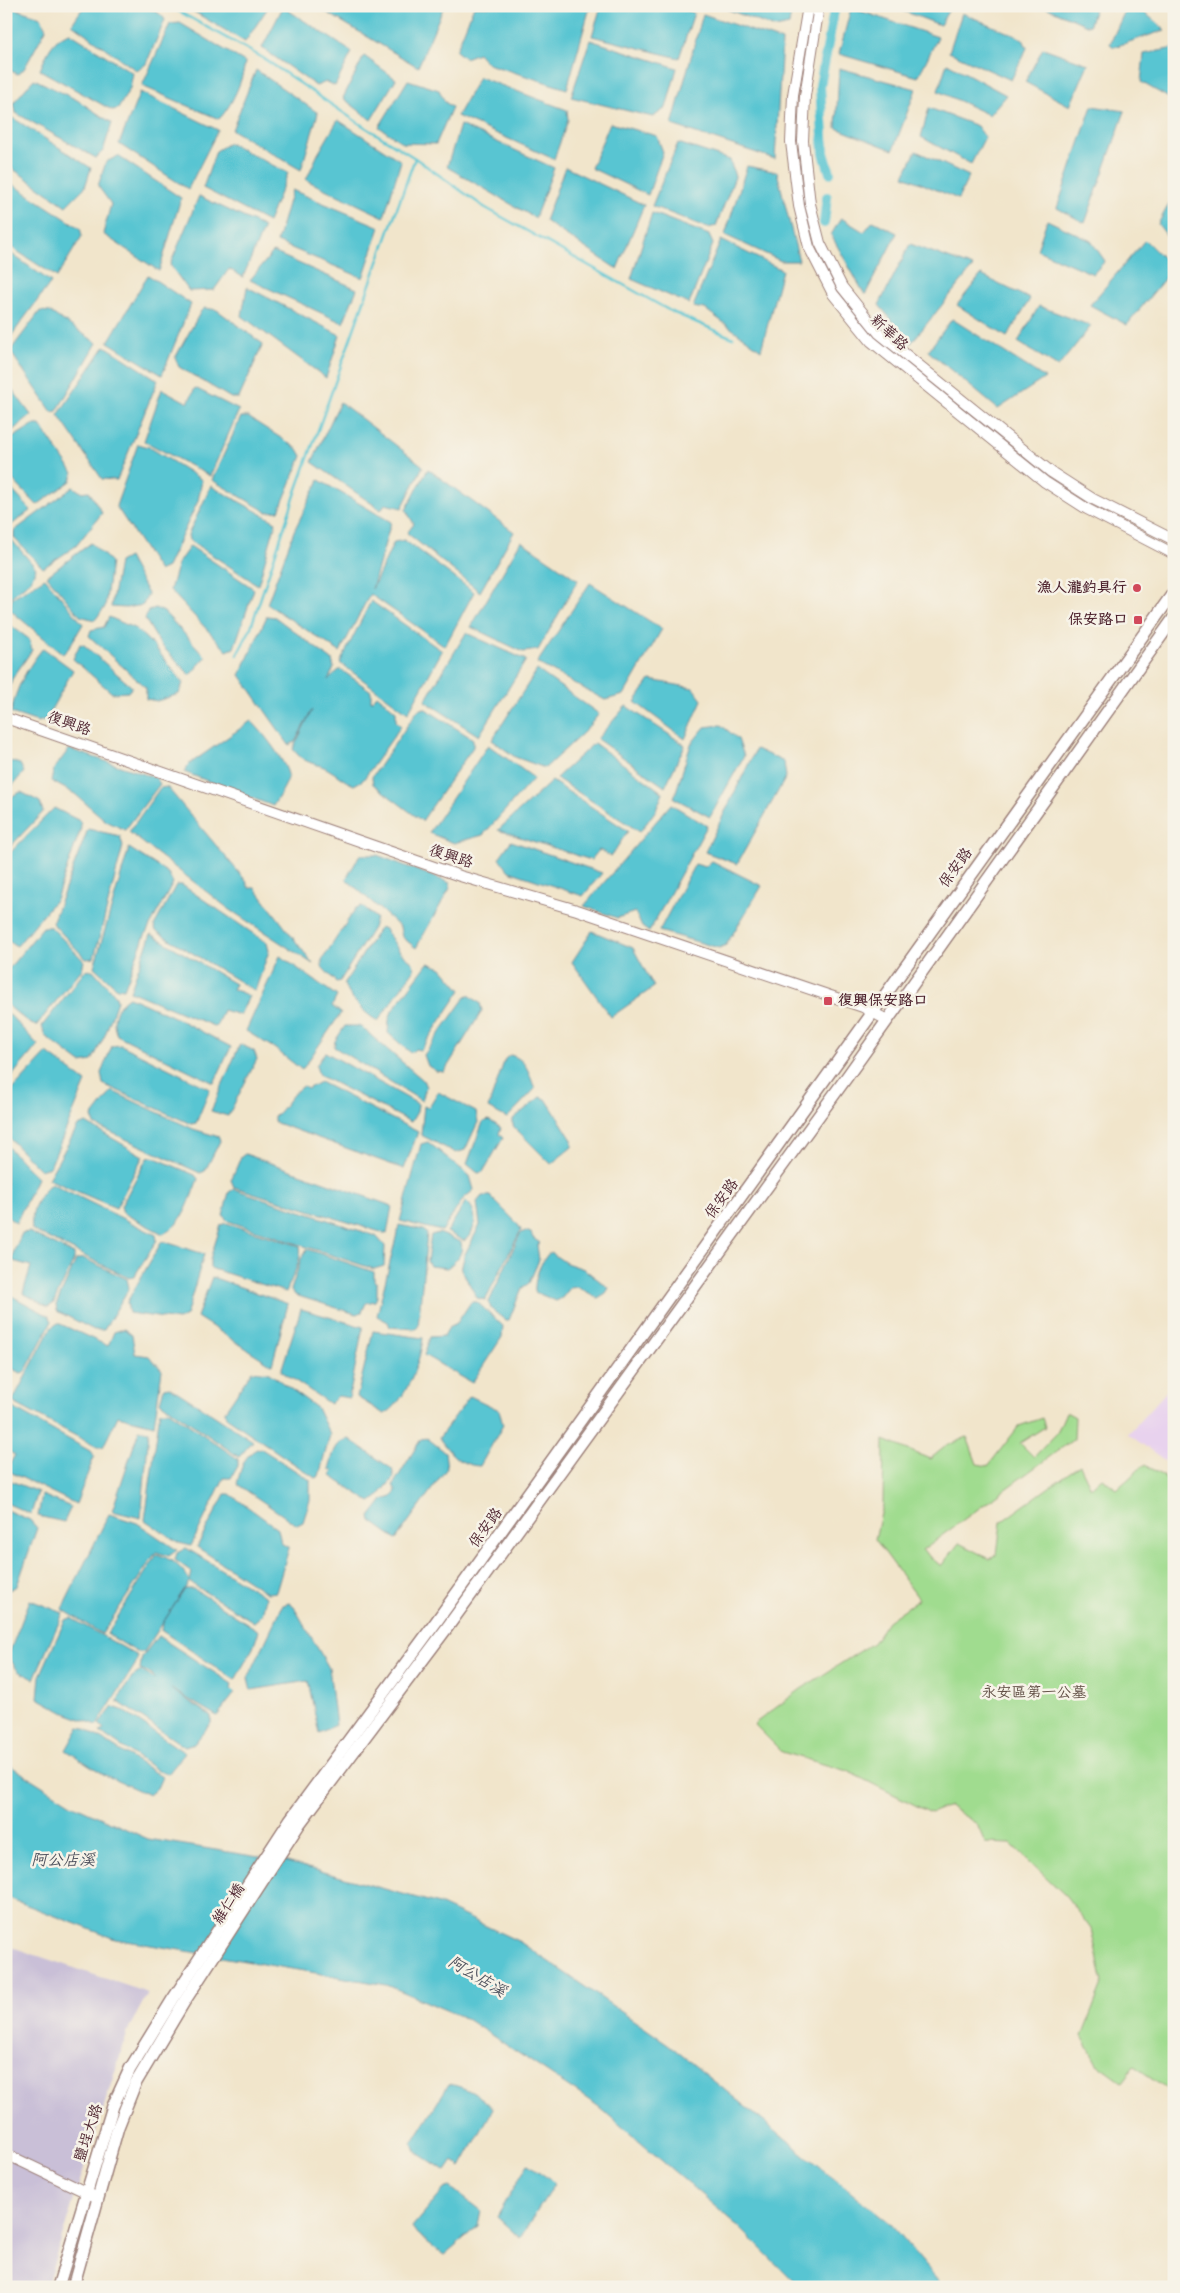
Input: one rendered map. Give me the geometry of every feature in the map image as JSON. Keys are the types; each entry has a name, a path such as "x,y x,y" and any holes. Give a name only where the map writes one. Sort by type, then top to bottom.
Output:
{"main road":[{"name":"保安路","path":"295,1822 872,1011 1174,592"},
{"name":"保安路","path":"295,1822 452,1621 887,1020 1174,618"},
{"name":"維仁橋","path":"178,2000 295,1822"},
{"name":"鹽埕大路","path":"58,2287 113,2106 130,2069 178,2000"},
{"name":"鹽埕大路","path":"73,2287 118,2127 135,2084 178,2000"}],"street":[{"name":"新華路","path":"808,6 793,95 792,142 799,206 809,247 833,294 871,340 1045,482 1087,509 1174,554"},
{"name":"新華路","path":"819,6 805,96 803,141 810,204 820,244 842,288 879,332 1051,472 1093,500 1174,540"},
{"name":"復興路","path":"6,718 460,876 576,910 872,1011 887,1020"},
{"path":"6,2154 98,2198"}],"shaded area":[{"path":"1174,1383 1174,1467 1128,1434"},
{"path":"6,1945 148,1993 129,2028 46,2287 6,2287"}],"green space":[{"name":"永安區第一公墓","path":"1066,1412 1075,1417 1074,1439 922,1550 941,1566 959,1543 990,1559 997,1555 1001,1522 1080,1465 1091,1488 1102,1478 1117,1489 1145,1464 1174,1484 1174,2093 1134,2066 1122,2082 1097,2064 1082,2036 1103,1982 1091,1929 1066,1896 1011,1844 985,1843 977,1824 949,1806 931,1813 847,1771 782,1752 754,1724 801,1689 873,1643 888,1621 919,1599 875,1539 883,1505 884,1440 930,1459 946,1446 967,1437 977,1464 988,1466 1019,1426 1042,1418 1045,1427 1020,1443 1034,1457 1057,1433"}],"water":[{"path":"115,5 140,7 151,9 159,14 165,20 146,64 137,71 72,24 84,6"},
{"path":"6,6 41,17 46,29 24,69 18,74 6,69"},
{"path":"193,6 269,6 245,42 191,10"},
{"path":"316,6 444,6 418,67"},
{"path":"474,6 590,7 567,89 488,64 478,53 465,58 456,51"},
{"path":"601,6 676,6 694,13 679,58 592,36"},
{"path":"719,6 792,6 789,25 775,28"},
{"path":"890,6 951,6 940,25"},
{"path":"1043,6 1096,6 1089,26"},
{"path":"1127,6 1137,6 1165,30 1114,47 1110,44"},
{"path":"283,7 352,52 335,86 326,82 316,86 262,48"},
{"path":"851,8 938,37 918,77 839,54"},
{"path":"962,13 1023,39 1027,48 1011,80 949,52"},
{"path":"703,14 782,41 775,159 672,125"},
{"path":"180,23 245,62 236,92 224,114 219,119 142,86 170,24"},
{"path":"70,33 133,73 130,88 118,109 112,110 40,70 55,42"},
{"path":"590,40 677,68 666,108 653,117 571,97"},
{"path":"1043,48 1088,64 1070,106 1025,82"},
{"path":"1174,48 1174,106 1171,105 1169,98 1141,82 1144,54"},
{"path":"364,56 396,79 371,120 343,98"},
{"path":"947,63 1006,95 989,115 938,91"},
{"path":"839,68 916,89 893,150 836,128"},
{"path":"256,70 318,113 301,170 232,130"},
{"path":"479,77 567,110 568,120 554,159 457,116"},
{"path":"34,79 77,100 112,123 103,151 96,158 16,113 14,102"},
{"path":"408,80 439,90 445,102 452,107 436,144 403,143 379,127"},
{"path":"140,92 218,130 188,189 119,144"},
{"path":"1092,106 1125,111 1085,223 1057,208"},
{"path":"929,108 977,126 985,137 971,164 921,137"},
{"path":"13,118 91,168 85,187 66,206 6,164 6,131"},
{"path":"338,120 401,161 384,217 306,180 318,154"},
{"path":"610,123 657,136 663,152 648,195 591,168"},
{"path":"460,125 554,168 535,218 447,167"},
{"path":"229,143 288,173 268,222 203,188 216,151"},
{"path":"678,143 730,160 735,177 716,226 708,228 652,206"},
{"path":"916,151 969,176 958,199 904,176"},
{"path":"118,156 181,198 159,271 103,234 111,204 98,186 106,162"},
{"path":"747,166 777,172 799,261 781,261 725,235"},
{"path":"565,167 644,205 617,269 545,221"},
{"path":"6,180 80,228 82,236 57,277 6,244"},
{"path":"292,190 380,227 363,278 277,242"},
{"path":"1174,195 1174,245 1158,224"},
{"path":"199,196 264,227 243,277 229,269 214,290 189,291 170,265"},
{"path":"652,213 709,235 713,244 689,304 631,279"},
{"path":"841,218 864,232 873,221 897,233 865,295 831,235"},
{"path":"1047,220 1091,241 1105,261 1093,274 1037,250"},
{"path":"721,240 782,270 761,350 705,309 693,307"},
{"path":"1145,240 1173,268 1127,325 1090,305"},
{"path":"910,244 973,267 911,343 879,305"},
{"path":"6,250 51,282 6,343"},
{"path":"273,252 357,289 343,323 250,280"},
{"path":"148,275 191,304 162,375 108,342"},
{"path":"981,275 1030,299 1007,337 957,305"},
{"path":"247,287 340,335 326,378 242,316"},
{"path":"1039,306 1091,326 1058,367 1018,342"},
{"path":"205,308 217,310 263,344 239,398 231,398 179,367 175,358 201,311"},
{"path":"40,311 50,312 97,343 57,411 52,412 10,351"},
{"path":"952,319 1045,378 998,409 928,351"},
{"path":"105,346 158,380 117,480 102,479 58,415"},
{"path":"6,381 31,415 6,436"},
{"path":"195,388 239,410 210,476 144,441 162,389 188,403"},
{"path":"340,402 423,466 402,508 385,504 381,510 312,462"},
{"path":"241,417 248,417 298,449 302,456 279,511 267,512 212,480"},
{"path":"33,425 40,425 73,473 71,481 37,505 6,473 6,442"},
{"path":"138,444 149,447 202,480 198,501 167,567 159,571 116,506"},
{"path":"428,469 514,532 480,592 407,533 414,524 406,510"},
{"path":"319,480 391,522 372,589 394,542 404,540 474,592 445,646 370,594 340,652 267,604 294,531"},
{"path":"6,484 31,510 6,529"},
{"path":"211,486 276,522 258,585 189,540 188,535"},
{"path":"73,487 81,492 89,491 102,513 76,546 43,568 14,538 14,531"},
{"path":"6,538 10,538 36,568 31,580 6,601"},
{"path":"521,541 578,580 538,650 523,652 471,627"},
{"path":"91,543 111,562 105,607 95,620 80,616 47,576"},
{"path":"190,546 254,589 234,648 227,651 170,590 178,563"},
{"path":"128,557 148,594 143,605 126,608 111,607 119,562"},
{"path":"45,578 83,624 63,654 10,610 12,598"},
{"path":"590,583 662,629 624,695 605,700 537,663"},
{"path":"371,601 442,651 408,713 340,663"},
{"path":"155,608 164,612 206,657 190,675 160,644 145,619 148,611"},
{"path":"267,616 275,617 332,660 334,668 328,680 340,669 371,691 371,701 377,695 396,711 396,721 401,726 363,780 354,785 326,768 305,760 293,749 312,710 295,742 289,745 240,675"},
{"path":"109,617 136,629 154,646 183,683 179,694 157,701 146,699 146,688 89,636 91,630 104,627"},
{"path":"6,622 29,639 32,650 12,679 6,701"},
{"path":"466,633 526,660 479,736 425,701"},
{"path":"80,644 84,645 132,687 128,692 112,693 73,659"},
{"path":"43,648 73,670 46,719 38,722 11,713 23,678"},
{"path":"537,670 599,714 584,732 545,768 515,757 492,740"},
{"path":"650,680 693,688 702,700 685,739 635,702"},
{"path":"626,706 685,745 665,787 597,739"},
{"path":"424,708 473,739 473,747 422,821 373,784 372,777 418,710"},
{"path":"251,721 274,748 288,773 285,785 273,806 184,772 188,765"},
{"path":"721,725 738,739 744,756 710,817 674,798 691,744 705,727"},
{"path":"594,743 663,793 656,810 640,832 556,778"},
{"path":"488,745 534,778 483,835 454,843 429,833"},
{"path":"69,749 156,778 160,784 125,830 106,821 75,794 51,781 54,769"},
{"path":"756,749 784,762 786,777 737,864 705,852"},
{"path":"6,760 20,764 24,772 6,793"},
{"path":"552,781 628,831 611,856 599,850 591,860 498,830"},
{"path":"167,787 246,881 249,888 255,888 313,964 229,909 129,832 160,788"},
{"path":"21,792 40,802 43,812 6,851 6,803 14,795"},
{"path":"671,804 707,826 649,932 642,927 635,912 617,918 584,906"},
{"path":"54,808 80,821 81,828 56,899 17,946 6,940 6,857"},
{"path":"88,829 120,836 123,846 94,958 86,959 52,923"},
{"path":"511,841 602,873 583,896 509,871 499,858"},
{"path":"129,848 168,873 173,883 144,937 124,989 117,988 94,967"},
{"path":"360,855 377,855 450,883 450,888 416,948 402,937 400,927 346,879"},
{"path":"712,861 762,886 726,945 719,948 659,931 695,864 705,867"},
{"path":"176,885 182,885 267,943 269,951 255,991 156,931 154,926"},
{"path":"362,906 376,918 373,928 340,981 336,982 322,967 322,960 356,908"},
{"path":"43,927 51,927 84,961 82,969 36,1026 29,1023 6,1004 6,972"},
{"path":"380,927 385,929 400,952 413,963 414,970 378,1021 368,1015 358,1005 344,984"},
{"path":"592,931 633,948 654,987 611,1017 572,962"},
{"path":"151,934 235,984 233,989 249,996 240,1015 223,1010 216,1027 130,991"},
{"path":"280,956 337,996 332,1006 341,1013 302,1070 274,1048 246,1031"},
{"path":"428,963 442,968 461,990 421,1050 415,1049 411,1053 388,1033 389,1020 392,1011"},
{"path":"93,970 116,996 117,1001 105,1035 92,1061 81,1063 45,1036 42,1026 85,971"},
{"path":"469,995 480,1003 482,1011 444,1072 436,1071 428,1066 424,1055 466,996"},
{"path":"129,997 172,1016 231,1047 214,1083 117,1035 114,1018 121,1004"},
{"path":"6,1011 38,1045 6,1083"},
{"path":"345,1026 360,1026 423,1080 426,1087 422,1101 334,1047 335,1041"},
{"path":"240,1044 254,1051 257,1059 228,1116 211,1111"},
{"path":"121,1045 210,1089 196,1123 191,1124 103,1084 101,1073 112,1046"},
{"path":"325,1052 418,1104 417,1112 411,1122 319,1075 316,1066"},
{"path":"47,1053 86,1082 50,1167 40,1170 6,1135 6,1097"},
{"path":"510,1055 516,1057 524,1064 535,1089 507,1118 488,1108 505,1059"},
{"path":"320,1082 418,1132 404,1169 274,1122 274,1117 299,1089 303,1086 307,1089"},
{"path":"112,1091 193,1129 219,1137 220,1141 205,1171 200,1173 95,1125 92,1117"},
{"path":"438,1092 476,1112 478,1122 465,1150 456,1153 421,1135 424,1106 428,1108"},
{"path":"540,1097 546,1099 572,1140 572,1147 551,1164 513,1126 513,1119"},
{"path":"489,1120 501,1128 499,1134 503,1138 483,1172 478,1173 467,1164 483,1122"},
{"path":"86,1123 143,1156 116,1208 48,1179 78,1126"},
{"path":"428,1142 470,1176 474,1190 464,1198 442,1231 400,1221 421,1144"},
{"path":"6,1145 37,1178 16,1223 6,1216"},
{"path":"245,1154 392,1206 387,1234 234,1187 231,1180 241,1157"},
{"path":"153,1157 195,1175 198,1179 181,1218 163,1234 123,1213 121,1206 147,1158"},
{"path":"51,1183 156,1235 157,1240 135,1275 129,1278 32,1230 32,1216 36,1204 42,1193"},
{"path":"234,1189 376,1236 385,1246 384,1266 374,1269 228,1221 223,1216 229,1192"},
{"path":"482,1196 490,1196 517,1223 521,1230 485,1300 477,1298 461,1269 465,1254 480,1225 477,1202"},
{"path":"466,1201 473,1210 475,1221 472,1232 464,1241 447,1232"},
{"path":"226,1223 300,1246 300,1257 286,1292 210,1268 210,1259 221,1225"},
{"path":"399,1225 424,1230 427,1234 418,1327 414,1329 390,1327 388,1322 377,1316"},
{"path":"525,1231 531,1233 533,1238 540,1243 537,1245 539,1260 529,1283 522,1288 509,1320 505,1320 491,1309 489,1302 520,1234"},
{"path":"29,1232 74,1254 74,1260 53,1304 48,1307 23,1293 31,1266 13,1261 14,1251 22,1233"},
{"path":"439,1233 461,1242 462,1246 456,1260 447,1268 430,1266 427,1261 431,1235"},
{"path":"162,1241 204,1254 186,1316 178,1320 129,1313 127,1302"},
{"path":"307,1249 374,1272 374,1281 377,1283 377,1297 375,1301 366,1303 362,1312 356,1314 295,1295 291,1290 301,1259"},
{"path":"550,1252 566,1263 584,1269 609,1288 606,1293 598,1298 578,1287 570,1288 562,1298 556,1301 535,1292 538,1271"},
{"path":"83,1258 127,1279 129,1288 104,1330 94,1330 57,1311 56,1305 76,1260"},
{"path":"212,1277 288,1304 272,1365 197,1317"},
{"path":"6,1293 49,1316 52,1321 25,1372 20,1373 6,1365"},
{"path":"471,1302 477,1302 503,1326 502,1337 472,1383 424,1355 430,1337 444,1336 449,1327 457,1323"},
{"path":"301,1309 363,1327 349,1398 338,1396 330,1404 281,1371"},
{"path":"58,1323 108,1346 114,1332 124,1329 132,1335 135,1354 149,1356 162,1370 154,1425 118,1416 103,1447 97,1447 12,1402 51,1328"},
{"path":"373,1331 423,1338 419,1358 405,1392 398,1402 384,1414 357,1397"},
{"path":"252,1371 269,1373 317,1408 330,1435 319,1476 315,1478 226,1417 225,1411"},
{"path":"170,1387 253,1441 239,1457 160,1402 164,1388"},
{"path":"470,1396 499,1410 503,1425 480,1466 466,1463 456,1458 439,1438"},
{"path":"11,1407 90,1451 94,1457 76,1504 6,1470 15,1455 6,1450 6,1418"},
{"path":"160,1411 169,1411 238,1459 238,1466 231,1478 224,1478 191,1546 179,1543 145,1520"},
{"path":"139,1430 149,1431 141,1518 112,1511"},
{"path":"427,1438 445,1452 447,1468 396,1539 371,1521 370,1517 383,1500 392,1497 396,1491 393,1485 421,1439"},
{"path":"349,1439 392,1469 394,1477 377,1498 370,1502 331,1476 333,1470 329,1469 335,1450 340,1443"},
{"path":"260,1448 310,1480 310,1500 303,1522 297,1525 237,1484 247,1458"},
{"path":"6,1479 38,1492 31,1514 6,1503"},
{"path":"225,1494 230,1494 278,1529 281,1543 289,1548 276,1592 267,1593 197,1547"},
{"path":"42,1495 71,1507 64,1522 38,1516"},
{"path":"6,1510 30,1520 37,1528 17,1586 9,1590 6,1589"},
{"path":"109,1514 137,1523 177,1550 169,1556 156,1552 102,1634 62,1609"},
{"path":"186,1548 266,1597 262,1615 254,1622 189,1582 144,1652 137,1652 107,1634 157,1554 176,1564 190,1581 192,1572 175,1560 177,1553"},
{"path":"185,1589 194,1589 259,1631 253,1648 235,1680 162,1631 163,1623"},
{"path":"30,1600 63,1613 34,1679 18,1671 8,1656"},
{"path":"289,1603 294,1607 329,1668 336,1725 319,1733 308,1681 251,1690 248,1678 283,1605"},
{"path":"71,1618 138,1656 135,1665 97,1725 65,1713 38,1698 40,1676 65,1620"},
{"path":"158,1636 232,1684 231,1689 235,1693 217,1716 171,1689 211,1716 211,1723 194,1744 185,1747 117,1701 132,1677 141,1671 155,1679 152,1674 140,1669 142,1657"},
{"path":"113,1707 122,1710 185,1753 168,1774 158,1771 100,1732 104,1729 99,1724"},
{"path":"79,1727 84,1728 162,1777 157,1788 149,1795 105,1775 66,1750"},
{"name":"阿公店溪","path":"6,1763 71,1804 148,1839 283,1861 439,1904 520,1942 668,2044 890,2224 944,2287 799,2287 739,2227 598,2106 467,2019 387,1985 115,1939 6,1897"},
{"path":"449,2084 473,2093 493,2109 461,2167 453,2161 446,2171 415,2151 412,2143"},
{"path":"528,2164 555,2183 520,2238 497,2217"},
{"path":"450,2187 481,2211 478,2226 444,2255 417,2234 412,2227 444,2189"}],"waterway":[{"path":"169,6 263,58 357,122 415,158 484,207 672,312 733,338"},
{"path":"830,173 824,153 820,86 835,6"},
{"path":"237,655 250,630 297,489 415,158"},
{"path":"824,223 827,197"}],"place":[{"name":"漁人瀧釣具行","path":"1137,588"},
{"name":"保安路口","path":"1138,620"},
{"name":"復興保安路口","path":"828,1001"}]}
